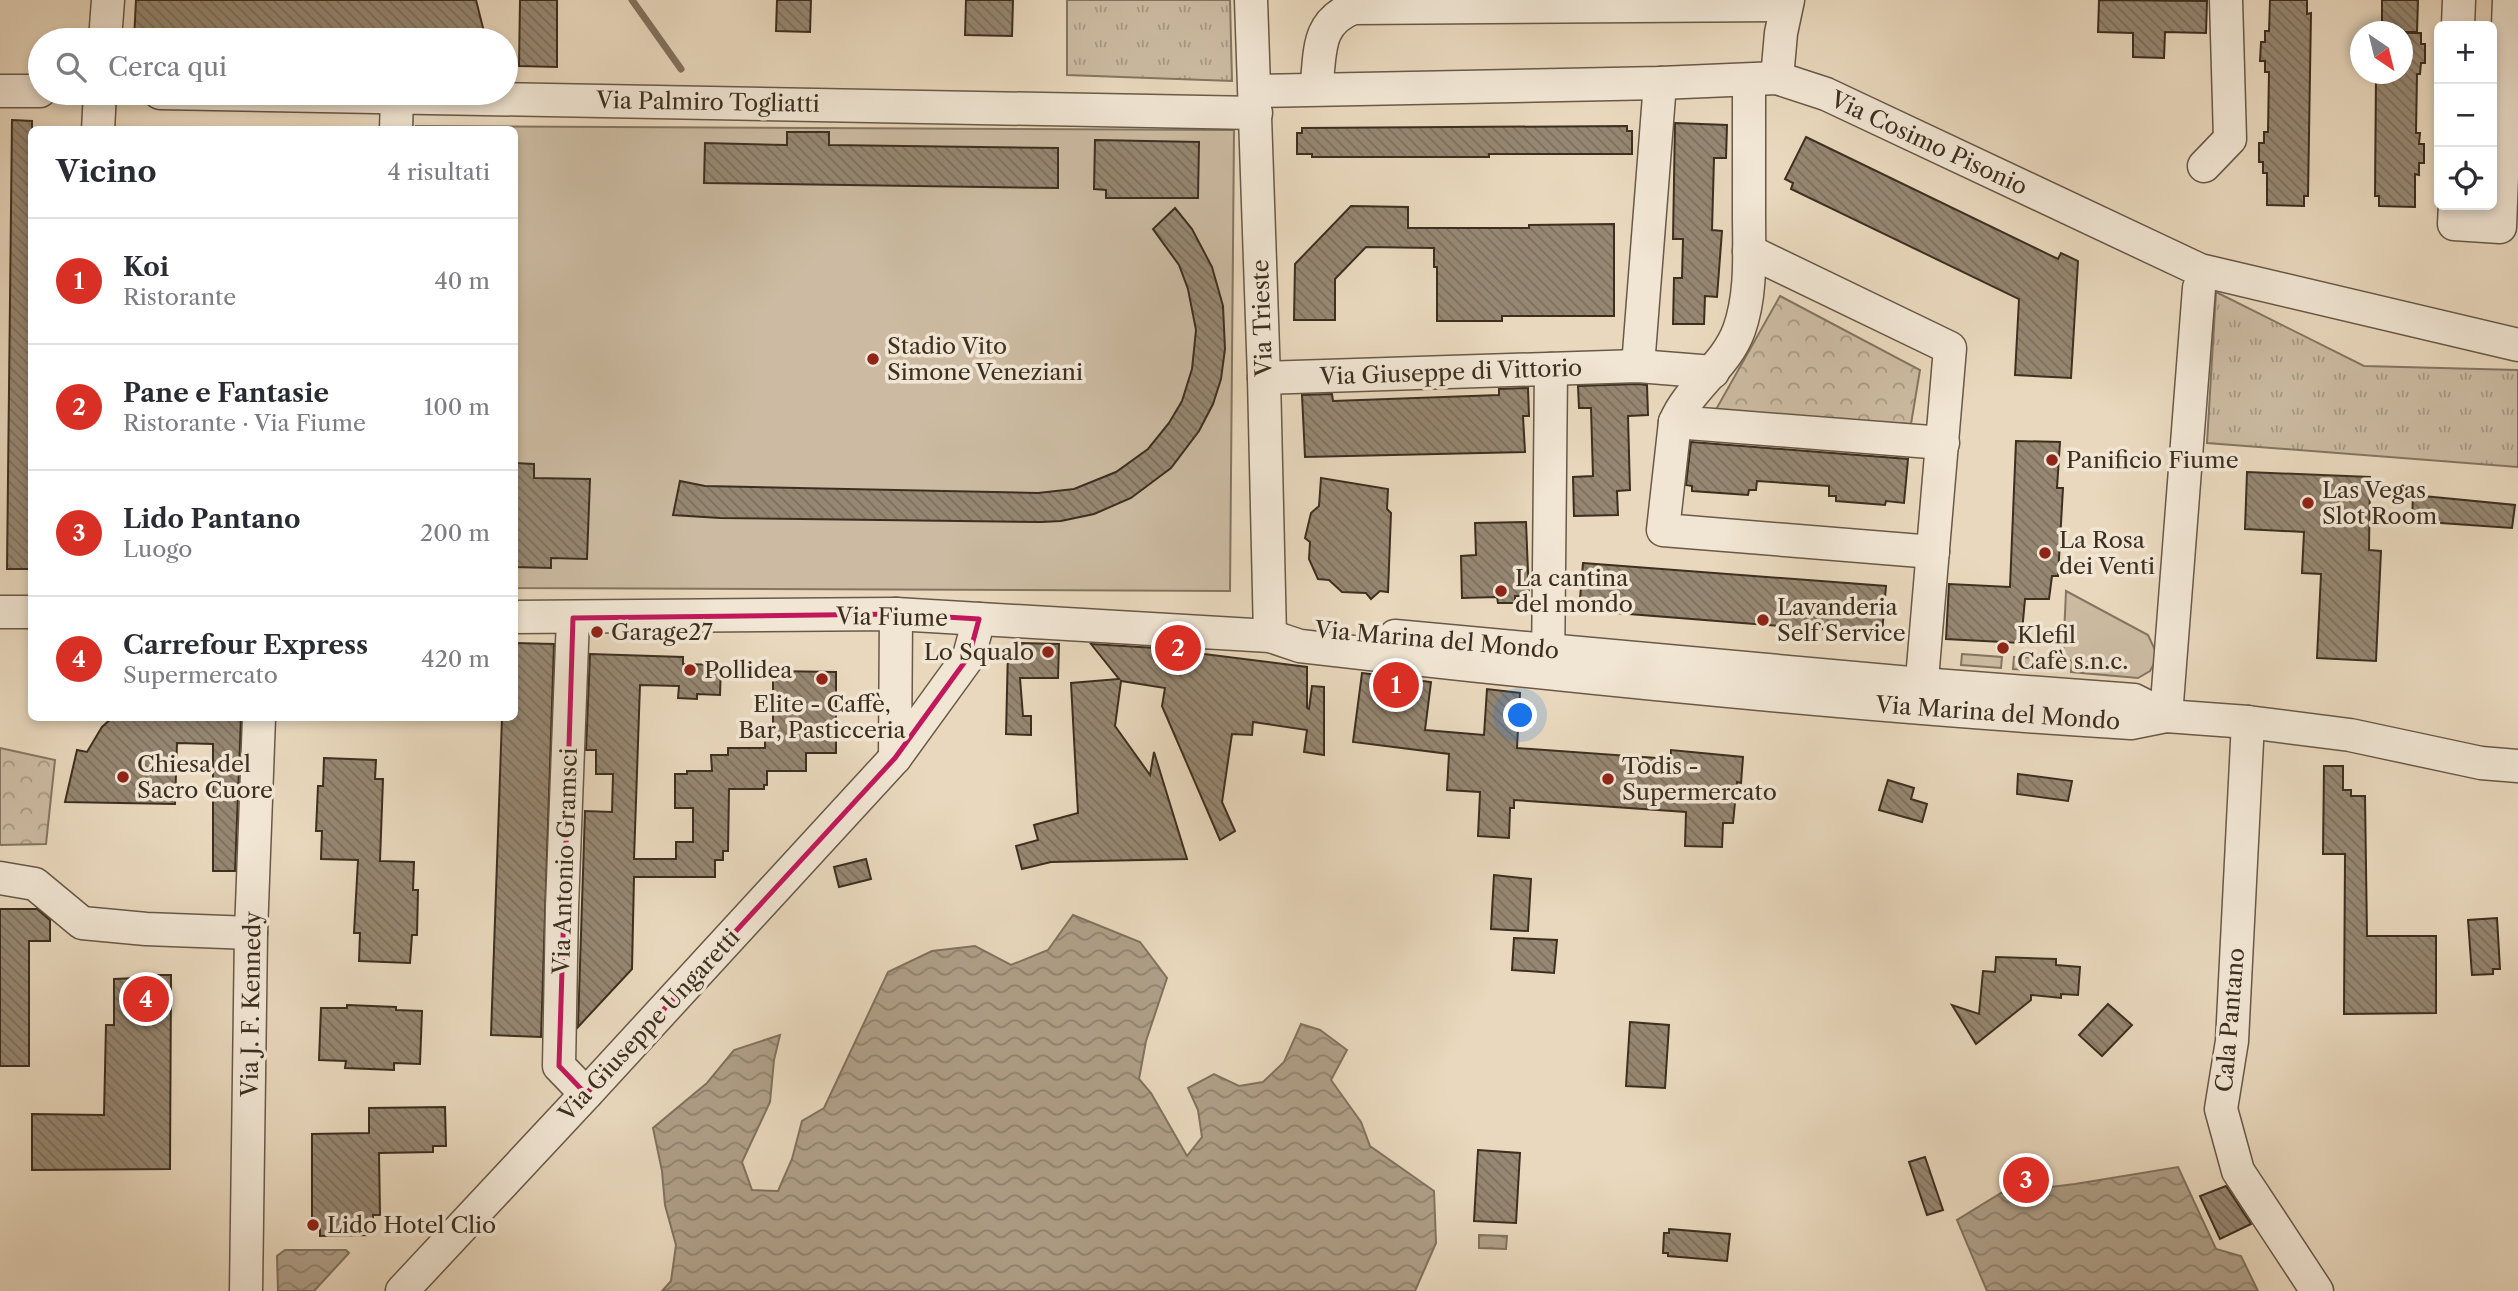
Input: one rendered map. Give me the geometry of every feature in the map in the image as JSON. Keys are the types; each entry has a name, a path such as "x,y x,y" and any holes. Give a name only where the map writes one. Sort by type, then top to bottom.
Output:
{"street":[{"path":"106,28 108,0"},
{"name":"Via Trieste","path":"1251,0 1270,636"},
{"path":"2204,166 2230,139 2226,0"},
{"path":"2458,21 2459,0"},
{"path":"2455,210 2454,223 2500,227 2508,0"},
{"path":"1316,89 1324,32 1329,22 1340,13 1353,8 1787,3 1781,33 1763,79 1746,308 1730,349 1683,407 1675,422 1663,530 1933,552"},
{"name":"Via Cosimo Pisonio","path":"1255,102 1316,89 1763,79 1826,94 2200,270 2518,345"},
{"path":"1639,366 1661,83"},
{"path":"0,91 28,91"},
{"name":"Via Palmiro Togliatti","path":"518,97 1255,102"},
{"path":"98,126 99,105"},
{"path":"396,126 397,105"},
{"path":"1749,251 1950,348 1920,696"},
{"path":"2166,716 2199,288"},
{"name":"Via Giuseppe di Vittorio","path":"1264,378 1639,366 1713,372"},
{"path":"1549,662 1551,369"},
{"path":"1675,422 1942,443"},
{"path":"0,612 28,612"},
{"path":"895,758 896,614"},
{"name":"Via Fiume","path":"518,617 896,614 1270,636"},
{"name":"Via Antonio Gramsci","path":"573,618 559,1066 586,1094"},
{"name":"Via Giuseppe Ungaretti","path":"402,1291 895,758 969,656 979,620"},
{"name":"Via Marina del Mondo","path":"1270,636 1300,646 1549,662 1920,696 2134,700 2166,716 2248,722 2350,735 2481,763 2518,766"},
{"name":"Via J. F. Kennedy","path":"246,1291 251,933 259,721"},
{"name":"Cala Pantano","path":"2248,722 2232,1041 2221,1110 2238,1171 2317,1291"},
{"path":"0,878 35,884 82,923 146,929 251,933"}],"highlighted area":[{"path":"896,614 979,619 969,656 895,758 586,1094 559,1066 573,618"}],"green space":[{"path":"1067,0 1230,0 1232,81 1067,75"},
{"name":"Stadio Vito Simone Veneziani","path":"518,126 1234,130 1230,591 518,588"},
{"path":"2216,292 2364,366 2518,370 2518,467 2207,443"},
{"path":"1780,296 1920,370 1911,424 1714,413"},
{"path":"2066,591 2148,635 2156,652 2156,660 2150,671 2138,678 2071,672 2072,661 2063,658"},
{"path":"1962,654 2002,657 2001,668 1961,665"},
{"path":"2014,657 2044,658 2044,671 2013,669"},
{"path":"0,748 55,760 46,844 0,845"}],"water":[{"path":"1073,915 1140,942 1167,978 1146,1041 1139,1079 1151,1093 1187,1156 1202,1137 1198,1110 1188,1088 1214,1074 1239,1086 1263,1082 1284,1062 1301,1024 1320,1030 1347,1050 1331,1080 1361,1122 1370,1146 1434,1191 1436,1243 1415,1291 662,1291 671,1281 676,1245 665,1205 662,1171 653,1128 707,1083 734,1050 780,1035 774,1060 770,1102 742,1162 752,1190 778,1191 792,1159 802,1121 824,1108 888,972 932,951 975,946 1011,965 1048,950"},
{"path":"2178,1167 2216,1249 2241,1256 2258,1291 1987,1291 1957,1220 2001,1193"},
{"path":"1479,1235 1507,1236 1506,1249 1479,1248"},
{"path":"285,1250 346,1250 349,1253 314,1291 278,1291 277,1256"}],"building":[{"path":"136,0 476,0 483,28 135,28"},
{"path":"520,0 557,0 557,67 519,66"},
{"path":"777,0 811,0 810,32 776,31"},
{"path":"966,0 1013,0 1012,36 965,35"},
{"path":"2099,0 2207,1 2206,33 2165,32 2164,58 2133,57 2133,33 2098,32"},
{"path":"2270,0 2307,0 2307,14 2311,13 2308,196 2304,196 2304,206 2267,205 2267,173 2263,173 2263,162 2259,162 2259,143 2264,143 2264,132 2268,132 2269,72 2265,72 2265,61 2260,61 2261,42 2265,42 2265,31 2269,31"},
{"path":"2382,0 2418,0 2417,32 2413,32 2413,21 2382,21"},
{"path":"2413,33 2421,33 2421,44 2425,44 2425,63 2421,63 2420,74 2417,74 2416,133 2420,133 2419,144 2424,144 2424,163 2419,163 2419,175 2415,174 2415,207 2379,206 2379,196 2375,196 2376,84 2413,84"},
{"path":"12,120 32,121 32,126 28,126 28,569 7,569"},
{"path":"1675,123 1727,125 1726,158 1714,158 1712,230 1722,231 1717,297 1705,296 1704,324 1673,324 1674,278 1682,278 1683,239 1673,239"},
{"path":"1627,126 1627,131 1632,131 1632,154 1312,157 1312,154 1297,154 1297,133 1302,133 1302,128"},
{"path":"787,132 829,132 829,145 1058,148 1058,188 704,183 705,143 787,145"},
{"path":"1806,137 2058,259 2061,253 2078,261 2071,378 2015,375 2019,299 1791,189 1793,183 1785,179"},
{"path":"1095,140 1199,142 1198,198 1106,198 1106,190 1094,189"},
{"path":"1351,206 1408,207 1408,228 1529,228 1529,225 1614,224 1614,316 1502,316 1502,321 1437,321 1437,267 1434,267 1434,248 1366,247 1335,279 1335,320 1294,320 1295,264"},
{"path":"1175,208 1192,229 1212,267 1223,306 1225,349 1221,379 1213,404 1199,431 1171,468 1131,498 1094,514 1041,522 720,518 673,515 680,481 705,486 1038,493 1074,489 1116,472 1148,449 1169,423 1182,401 1192,369 1196,330 1188,289 1179,265 1153,229"},
{"path":"1647,385 1648,415 1628,416 1630,490 1617,491 1618,515 1574,516 1573,477 1593,476 1591,408 1579,408 1578,386"},
{"path":"1528,388 1529,416 1523,416 1525,452 1305,457 1302,395 1332,394 1333,401 1499,395 1499,389"},
{"path":"2016,441 2060,442 2057,488 2063,488 2058,576 2052,576 2049,599 2025,599 2021,643 1946,639 1949,584 2010,587"},
{"path":"1691,442 1908,459 1904,503 1886,501 1885,505 1836,501 1836,496 1829,496 1829,486 1757,481 1756,490 1749,490 1748,495 1692,491 1692,486 1686,485"},
{"path":"518,463 534,464 534,478 590,479 587,559 551,558 551,568 518,567"},
{"path":"2247,472 2370,477 2369,550 2381,551 2376,661 2317,658 2321,574 2302,573 2304,532 2245,529"},
{"path":"1321,478 1388,489 1387,509 1391,513 1388,592 1380,591 1371,599 1366,593 1342,592 1329,580 1318,579 1309,559 1310,542 1305,538 1311,513 1319,506"},
{"path":"2413,495 2515,505 2512,528 2412,521"},
{"path":"1526,522 1529,596 1515,596 1515,603 1498,603 1497,597 1462,598 1461,556 1476,555 1475,523"},
{"path":"1583,563 1886,586 1882,634 1579,610"},
{"path":"518,643 554,644 541,1037 491,1035 502,721 518,721"},
{"path":"1020,643 1059,644 1058,678 1020,678 1023,716 1031,716 1031,735 1006,734 1008,649 1020,649"},
{"path":"1091,644 1156,648 1307,667 1307,708 1309,709 1312,686 1324,687 1324,755 1304,752 1307,730 1253,722 1252,735 1232,734 1222,802 1235,831 1220,840 1162,706 1165,688 1121,681 1115,726 1150,775 1154,752 1187,859 1051,862 1022,869 1016,846 1038,840 1034,825 1078,813 1071,683 1119,679"},
{"path":"590,654 683,657 683,664 721,665 720,695 697,694 697,699 678,698 679,686 640,685 634,859 676,859 676,842 693,842 693,808 675,808 675,774 712,771 711,755 728,755 728,748 765,748 765,735 773,735 773,671 836,672 836,753 806,753 806,771 767,771 767,785 764,785 764,789 729,789 728,851 723,851 723,860 715,860 715,877 634,877 632,969 578,1027 585,811 612,812 613,774 596,774 596,750 586,750"},
{"path":"1362,673 1431,682 1425,730 1484,735 1487,689 1520,693 1517,748 1671,759 1671,750 1743,757 1741,783 1737,782 1733,823 1723,823 1722,847 1685,846 1686,812 1514,800 1514,808 1510,808 1509,838 1478,836 1480,792 1447,790 1449,754 1353,742"},
{"name":"Chiesa del Sacro Cuore","path":"109,721 241,721 235,871 213,871 213,744 177,743 175,804 65,802 77,750 87,752"},
{"path":"324,758 376,760 375,779 383,779 380,861 414,862 413,890 418,890 417,935 412,935 410,963 359,961 360,933 354,933 358,860 321,859 322,831 316,831 318,786 323,786"},
{"path":"2324,766 2343,766 2343,790 2351,790 2351,796 2365,796 2367,936 2436,936 2436,1013 2344,1014 2345,854 2323,854"},
{"path":"2018,774 2072,781 2068,801 2017,794"},
{"path":"1888,780 1914,788 1911,799 1927,804 1922,822 1879,810"},
{"path":"866,859 871,879 839,887 834,867"},
{"path":"1494,875 1531,879 1528,931 1491,929"},
{"path":"0,909 37,909 50,920 50,941 29,941 29,1066 0,1066"},
{"path":"2497,918 2500,969 2493,969 2493,974 2472,975 2468,920"},
{"path":"1514,938 1557,940 1554,973 1512,970"},
{"path":"1996,957 2056,959 2056,965 2080,967 2078,995 2061,994 2061,998 2031,995 2031,1000 1976,1044 1952,1005 1979,1014 1983,971 1995,972"},
{"path":"138,975 171,975 170,1169 32,1170 32,1114 104,1115 106,1025 114,1025 114,979 138,978"},
{"path":"2108,1004 2132,1025 2102,1056 2079,1035"},
{"path":"347,1005 422,1011 420,1064 394,1063 394,1070 345,1068 346,1061 319,1060 321,1008 347,1008"},
{"path":"1630,1022 1669,1025 1665,1088 1626,1086"},
{"path":"445,1107 446,1146 433,1146 433,1152 379,1153 380,1215 373,1215 373,1235 320,1236 320,1227 312,1227 312,1134 369,1133 369,1108"},
{"path":"1478,1150 1520,1153 1516,1223 1474,1221"},
{"path":"1925,1157 1943,1210 1927,1215 1909,1162"},
{"path":"2226,1186 2251,1224 2220,1239 2200,1196"},
{"path":"1669,1229 1730,1234 1727,1261 1668,1256 1668,1253 1663,1253 1664,1233 1669,1233"}],"waterway":[{"path":"632,0 681,69"}],"place":[{"name":"Stadio Vito Simone Veneziani","path":"873,359"},
{"name":"Panificio Fiume","path":"2052,460"},
{"name":"Las Vegas Slot Room","path":"2308,503"},
{"name":"La Rosa dei Venti","path":"2045,553"},
{"name":"La cantina del mondo","path":"1501,591"},
{"name":"Lavanderia Self Service","path":"1763,620"},
{"name":"Garage27","path":"597,632"},
{"name":"Pane e Fantasie","path":"1178,648"},
{"name":"Klefil Cafè s.n.c.","path":"2003,648"},
{"name":"Lo Squalo","path":"1048,652"},
{"name":"Pollidea","path":"690,670"},
{"name":"Elite - Caffè, Bar, Pasticceria","path":"822,679"},
{"name":"Koi","path":"1396,685"},
{"name":"Chiesa del Sacro Cuore","path":"123,777"},
{"name":"Todis - Supermercato","path":"1608,779"},
{"name":"Carrefour Express","path":"146,999"},
{"name":"Lido Pantano","path":"2026,1180"},
{"name":"Lido Hotel Clio","path":"313,1225"}]}
